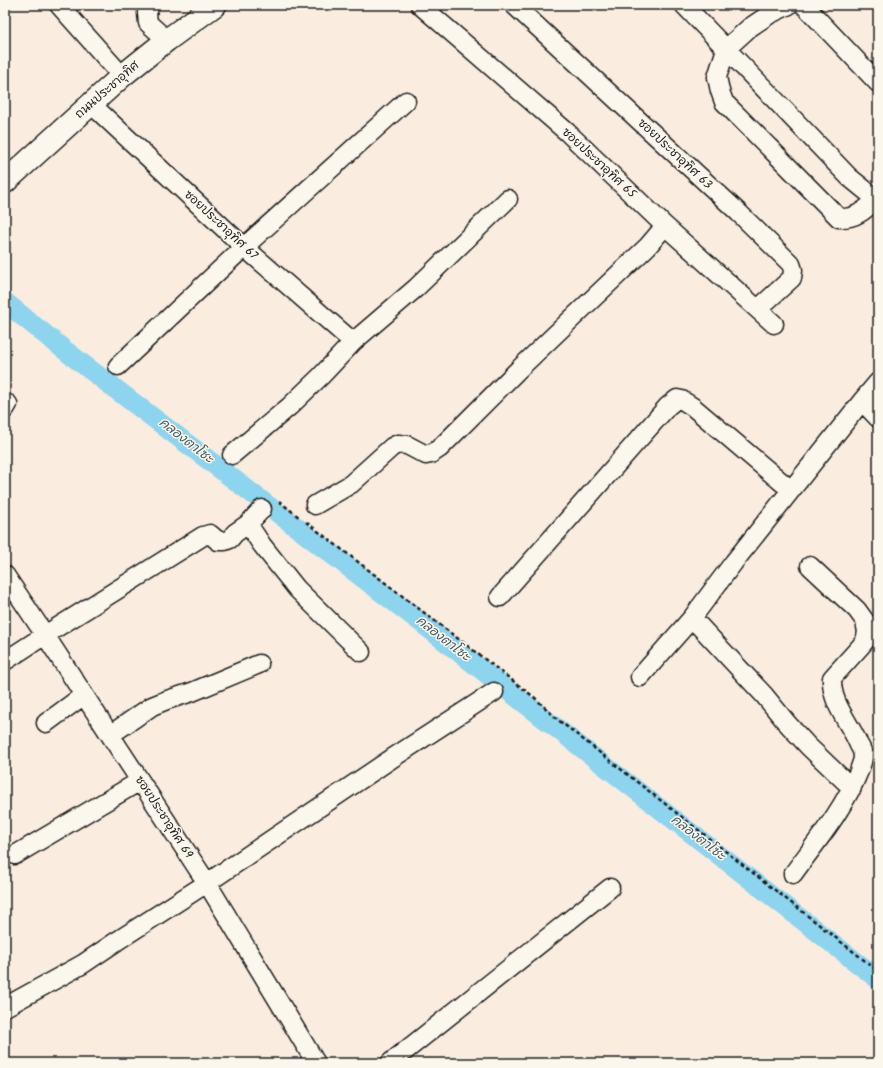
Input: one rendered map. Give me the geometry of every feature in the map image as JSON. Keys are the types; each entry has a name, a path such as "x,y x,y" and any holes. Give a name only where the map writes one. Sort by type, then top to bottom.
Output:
{"main road":[{"name":"ถนนประชาอุทิศ","path":"8,174 122,76 167,40 215,5"}],"street":[{"path":"59,5 122,76"},
{"path":"150,5 147,13 148,23 167,40"},
{"name":"ซอยประชาอุทิศ 65","path":"420,5 567,132 665,226 774,324"},
{"name":"ซอยประชาอุทิศ 63","path":"514,5 738,212 791,264 792,278 758,309"},
{"path":"684,5 726,49 849,176 877,198 867,208 854,216 839,218 724,102 720,91 717,77 726,49 749,28 770,14 788,5"},
{"path":"804,5 878,83"},
{"path":"118,366 244,247 406,101"},
{"name":"ซอยประชาอุทิศ 67","path":"91,104 244,247 353,342"},
{"path":"232,455 290,406 353,342 416,288 508,199"},
{"path":"315,504 351,484 392,447 398,444 407,444 426,455 431,454 440,448 519,369 648,246 665,226"},
{"path":"640,677 692,618 734,562 878,382"},
{"path":"500,597 668,406 677,399 693,406 791,490"},
{"path":"862,401 878,418"},
{"path":"5,662 45,635 203,536 210,534 218,540 230,539 248,524 262,509"},
{"path":"248,524 262,545 297,589 361,652"},
{"path":"793,874 838,811 852,788 863,757 859,743 834,698 832,678 865,641 867,632 865,621 857,610 810,566"},
{"name":"ซอยประชาอุทิศ 69","path":"5,575 207,884 316,1063"},
{"path":"692,618 760,690 808,746 852,788"},
{"path":"110,735 152,706 192,692 259,664"},
{"path":"5,1007 83,964 207,884 394,757 494,692"},
{"path":"46,723 84,695"},
{"path":"15,855 140,781"},
{"path":"390,1063 610,888"}],"path":[{"path":"278,501 534,696 557,719 878,971"}],"waterway":[{"name":"คลองตาโซะ","path":"5,302 67,352 418,620 878,979"}]}
